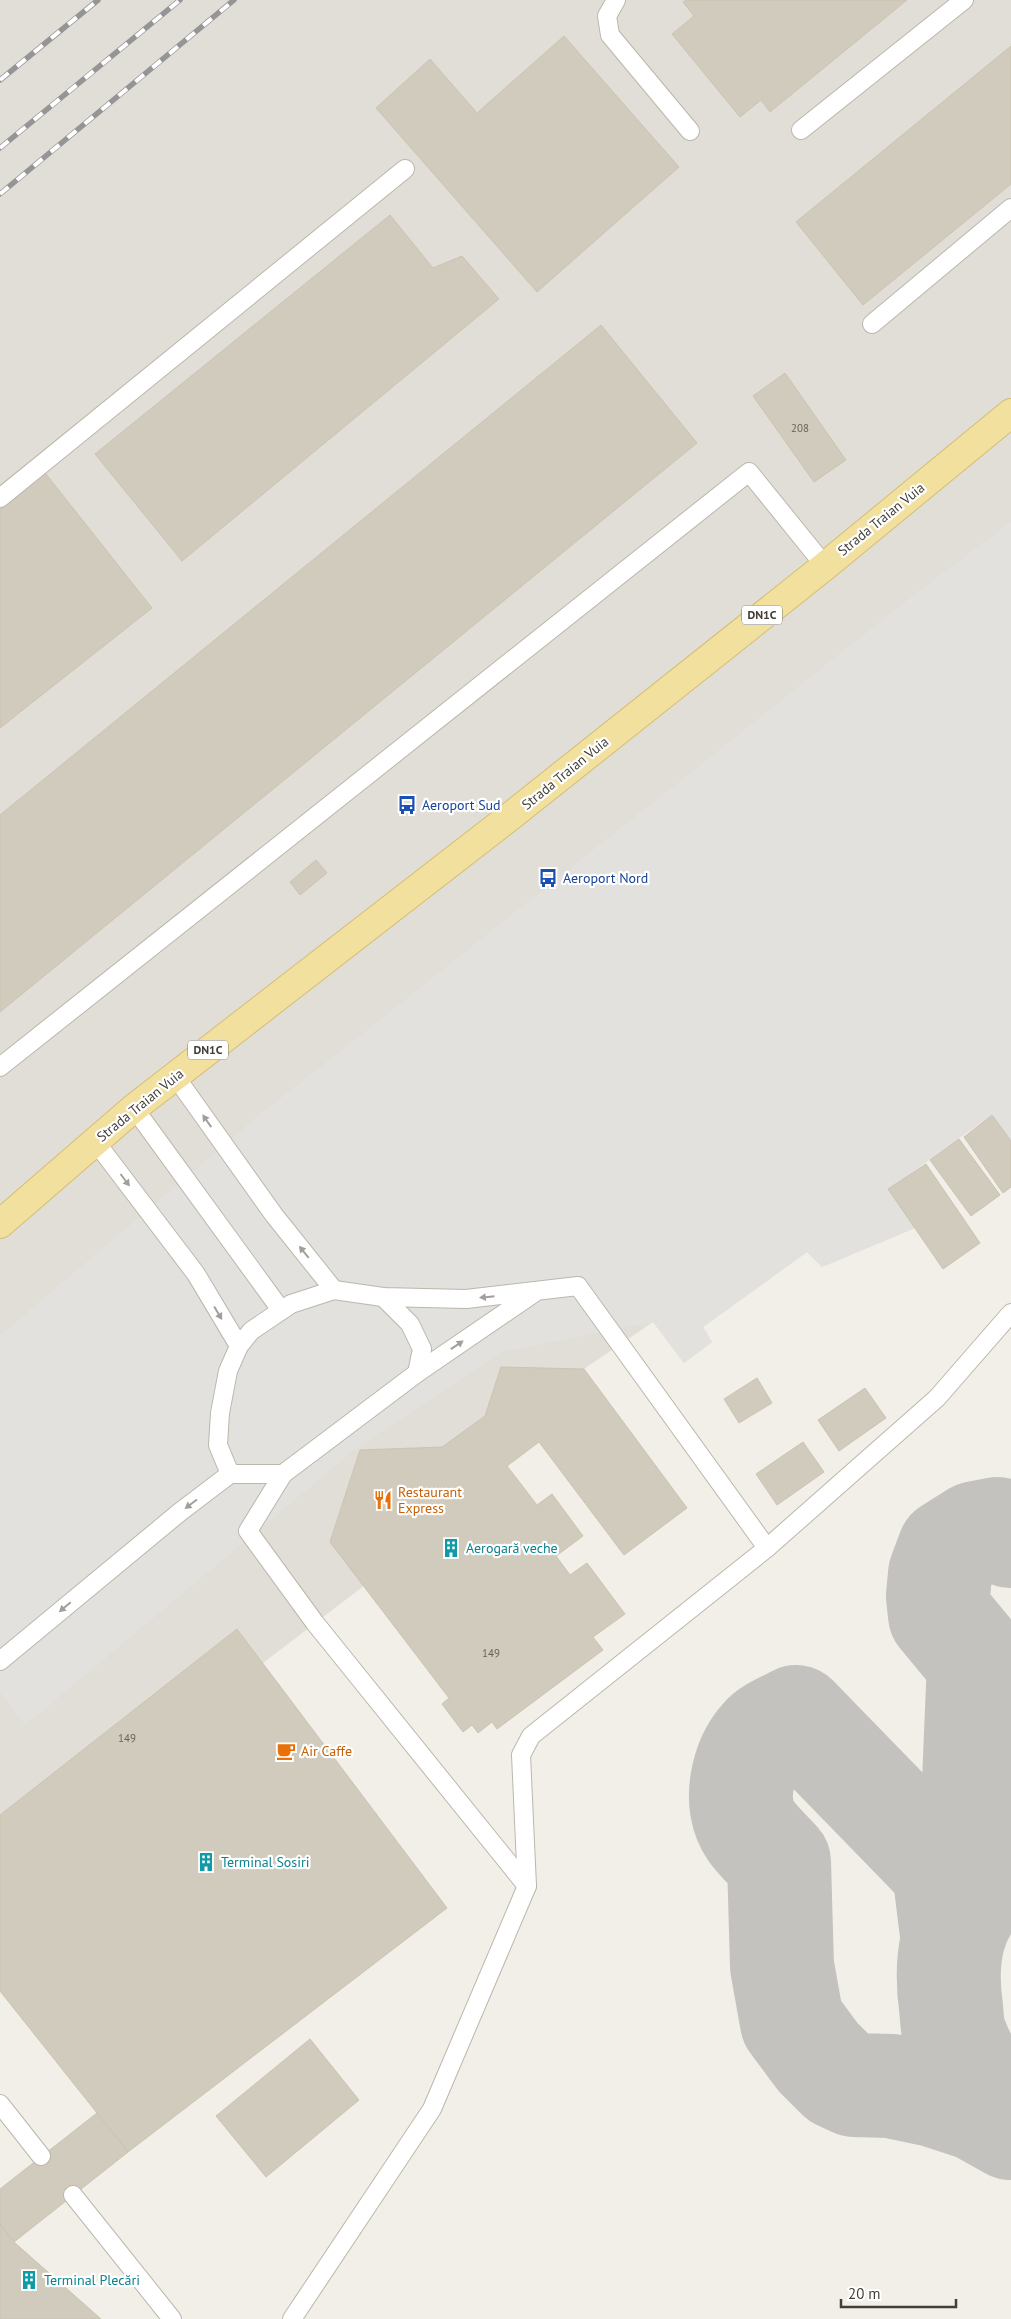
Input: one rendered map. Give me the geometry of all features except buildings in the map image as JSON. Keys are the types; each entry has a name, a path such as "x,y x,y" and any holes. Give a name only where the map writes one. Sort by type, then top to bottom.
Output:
{"main road":[{"name":"Strada Traian Vuia","path":"0,1224 134,1108 512,816 825,566 1011,413"}],"lane":[{"path":"616,0 607,16 610,35 690,131"},
{"path":"801,130 964,0"},
{"path":"0,498 405,169"},
{"path":"872,324 1011,208"},
{"path":"0,1067 749,472 825,566"},
{"path":"175,1076 257,1192 334,1290"},
{"path":"134,1108 281,1310"},
{"path":"95,1141 196,1274 239,1346"},
{"path":"230,1474 218,1445 220,1413 228,1371 239,1346 251,1331 291,1304 334,1290 383,1297 466,1299 578,1286 767,1548"},
{"path":"526,1886 315,1623 248,1531 283,1474 417,1373 536,1292"},
{"path":"383,1297 410,1324 422,1349 417,1373"},
{"path":"292,2319 432,2109 526,1886 521,1755 531,1736 767,1548 937,1398 1011,1313"},
{"path":"0,1661 180,1512 230,1474 283,1474"},
{"path":"0,2104 41,2156"},
{"path":"73,2195 172,2319"}],"shaded area":[{"path":"0,0 1011,0 1011,1141 991,1115 889,1189 915,1228 822,1267 807,1252 703,1327 712,1342 684,1363 653,1322 584,1369 501,1367 485,1416 442,1447 360,1450 331,1542 365,1585 263,1663 237,1629 0,1815"},
{"path":"1011,522 1011,1141 991,1115 889,1189 915,1228 822,1267 807,1252 703,1327 712,1342 684,1363 653,1322 502,1352 359,1446 25,1725 0,1692 0,1336 250,1123 923,588"}],"taxiway":[{"path":"969,1902 979,1662 940,1615 938,1596 940,1574 949,1550 976,1533 997,1529 1011,1536"},
{"path":"952,1934 945,1878 939,1864 796,1717 766,1734 756,1747 745,1770 742,1782 742,1808 745,1820 751,1831 779,1862 782,1966 792,2022 818,2057 839,2078 854,2085 891,2086 934,2095 977,2109 1011,2128"},
{"path":"994,1876 980,1889 960,1919 950,1953 949,1988 953,2027 961,2050 980,2083 1011,2125"}],"railway":[{"path":"0,80 98,0"},
{"path":"0,148 180,0"},
{"path":"0,194 234,0"}],"place":[{"name":"Aeroport Sud","path":"407,805"},
{"name":"Aeroport Nord","path":"548,878"},
{"name":"Restaurant Express","path":"383,1500"},
{"name":"Aerogară veche","path":"451,1548"},
{"name":"Air Caffe","path":"286,1751"},
{"name":"Terminal Sosiri","path":"206,1862"},
{"name":"Terminal Plecări","path":"29,2280"}]}
